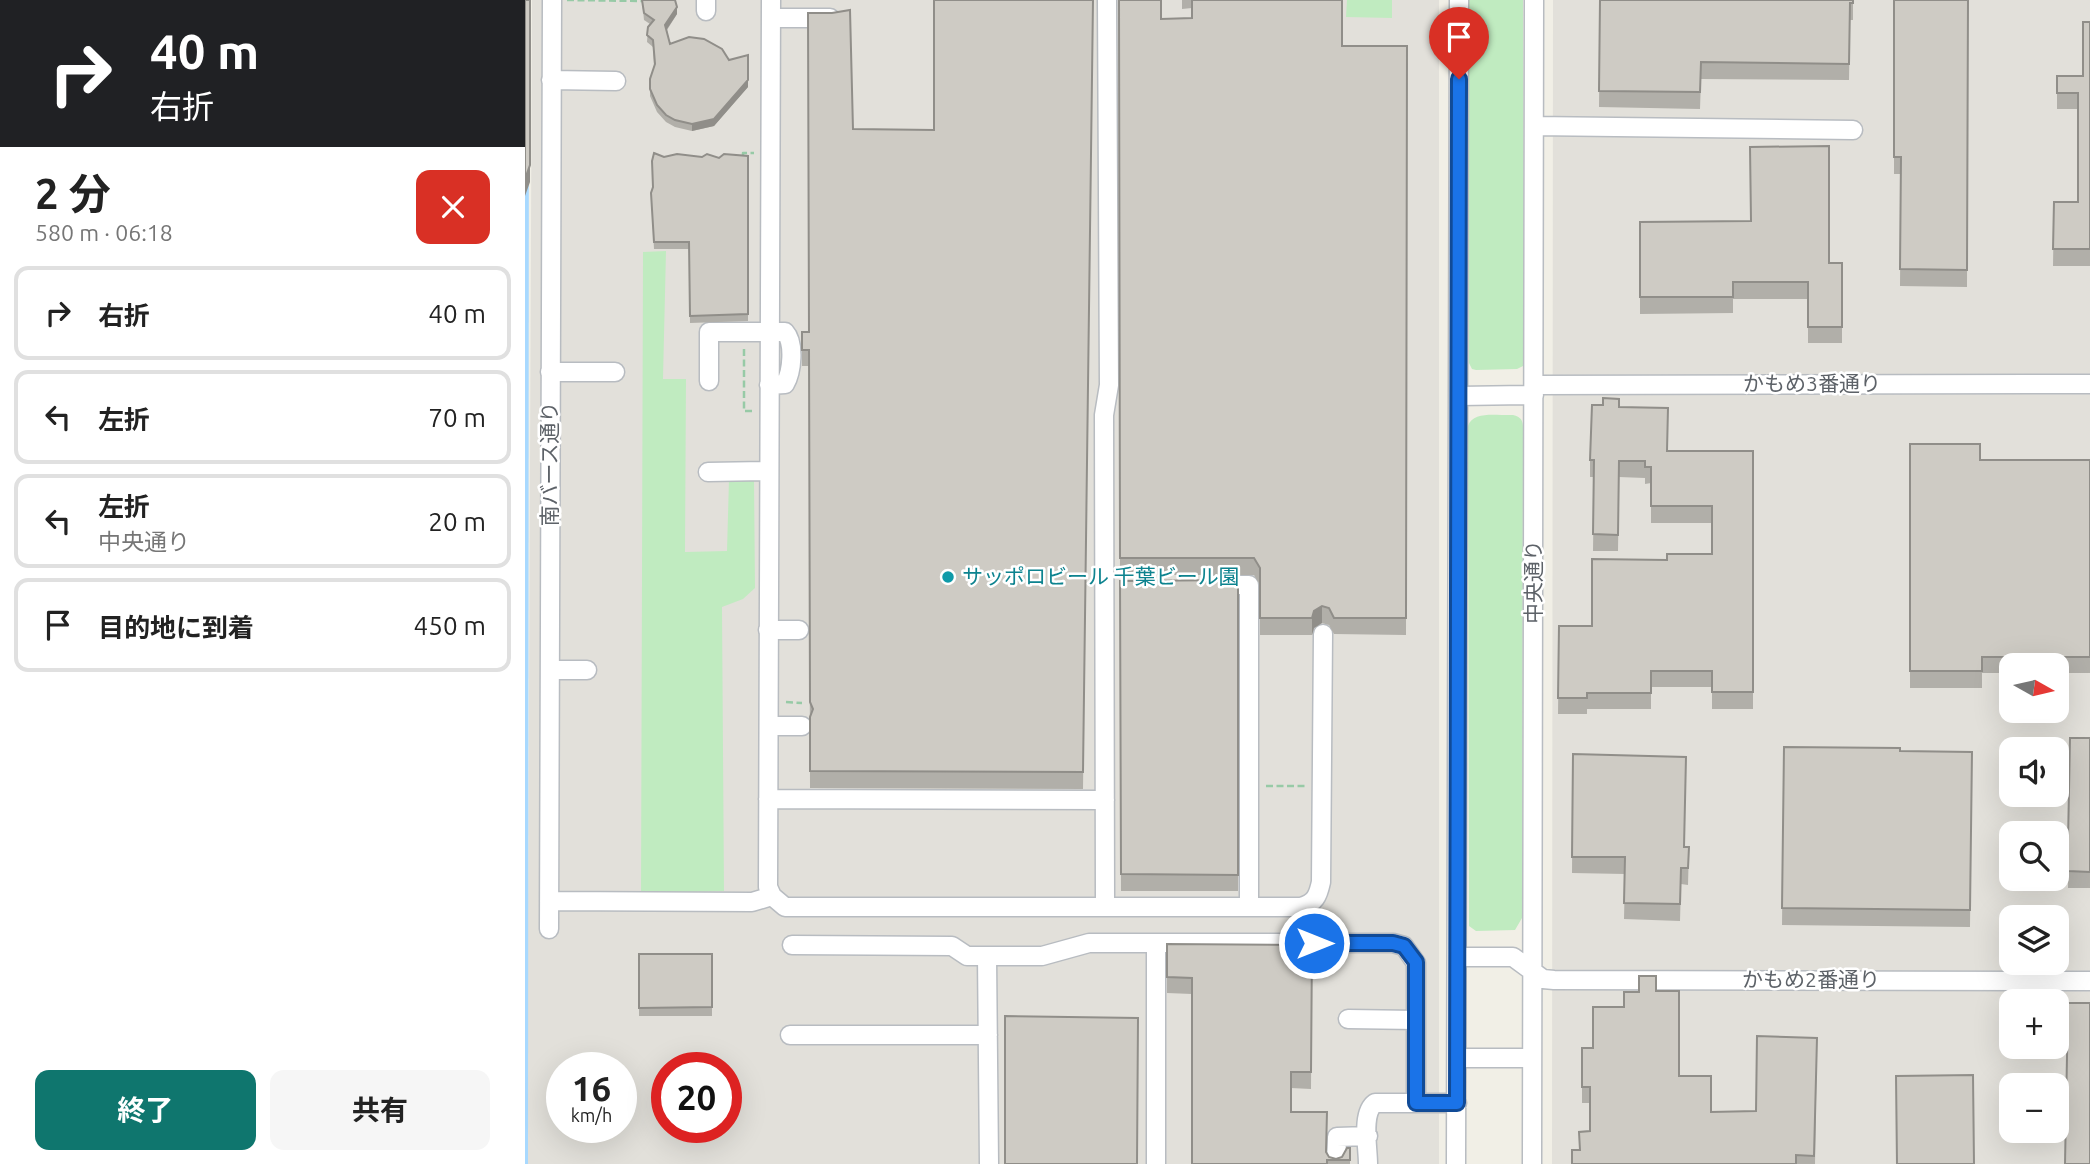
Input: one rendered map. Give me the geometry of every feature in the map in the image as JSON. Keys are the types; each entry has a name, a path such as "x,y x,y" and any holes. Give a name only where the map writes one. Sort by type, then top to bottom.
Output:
{"street":[{"name":"南バース通り","path":"549,929 552,0"},
{"path":"1105,907 1105,800 1113,586 1104,415 1109,386 1107,0"},
{"path":"1456,1164 1459,0"},
{"name":"中央通り","path":"1532,1164 1534,0"},
{"path":"832,18 771,9 768,887 772,896 785,907 1301,907 1310,904 1317,897 1321,882 1323,634"},
{"path":"551,80 615,80"},
{"path":"1534,126 1853,130"},
{"path":"709,382 709,332 769,332"},
{"path":"551,372 615,372"},
{"name":"かもめ3番通り","path":"1459,396 1534,390 2090,384"},
{"path":"708,472 768,471"},
{"path":"1200,586 1249,585 1249,907"},
{"path":"768,630 799,630"},
{"path":"550,670 587,670"},
{"path":"769,726 802,726"},
{"path":"768,799 1105,800"},
{"path":"549,901 752,902 772,896"},
{"path":"792,945 952,946 967,956 1042,957 1089,943 1393,943 1404,946 1416,962 1416,1103"},
{"path":"1156,943 1157,1164"},
{"path":"987,956 989,1164"},
{"name":"かもめ2番通り","path":"1458,957 1513,957 1543,979 1554,980 2090,981"},
{"path":"1348,1019 1416,1020"},
{"path":"790,1035 988,1035"},
{"path":"1457,1058 1532,1058"},
{"path":"1368,1164 1367,1118 1372,1105 1457,1103"},
{"path":"1336,1164 1337,1137 1367,1136"}],"path":[{"path":"564,0 645,1"},
{"path":"743,167 743,153 758,153"},
{"path":"743,332 744,411 755,411 755,418"},
{"path":"782,702 801,703"},
{"path":"1249,785 1309,786"}],"shaded area":[{"path":"532,0 1439,0 1439,1164 527,1164"},
{"path":"1553,0 2090,0 2090,1164 1552,1164"}],"green space":[{"path":"1347,0 1392,0 1392,18 1346,17"},
{"path":"1469,0 1523,0 1524,362 1523,366 1517,369 1476,370 1472,369 1469,363"},
{"path":"666,251 663,379 686,379 685,552 727,551 729,479 754,479 755,588 743,599 722,607 724,891 641,893 643,252"},
{"path":"1513,415 1523,423 1522,918 1515,930 1476,931 1469,926 1468,426 1471,421 1481,416"}],"water":[{"path":"525,0 529,0 528,1164 525,1164"}],"building":[{"path":"525,0 530,0 530,165 525,179"},
{"path":"642,0 675,0 677,7 665,25 670,44 689,37 704,39 722,49 729,60 748,55 748,80 714,119 692,124 675,120 657,105 650,89 655,64 653,40 647,35 648,27 654,20 644,13"},
{"name":"サッポロビール 千葉ビール園","path":"934,0 1093,0 1083,772 810,771 810,717 813,709 810,702 809,350 802,350 802,332 809,332 808,13 850,10 853,129 934,130"},
{"path":"1119,0 1161,0 1161,19 1192,18 1192,0 1342,0 1342,46 1407,46 1406,618 1334,618 1329,608 1322,606 1314,611 1312,618 1260,618 1260,568 1254,558 1120,558"},
{"path":"1600,0 1853,0 1853,3 1850,3 1849,64 1701,62 1700,92 1599,91"},
{"path":"1894,0 1968,0 1967,270 1900,269 1901,157 1894,157"},
{"path":"2083,22 2090,22 2090,249 2053,249 2054,202 2078,202 2078,93 2057,93 2057,76 2083,76"},
{"path":"1829,146 1829,263 1842,263 1842,327 1808,327 1808,282 1733,282 1733,297 1640,297 1640,222 1751,221 1750,147"},
{"path":"654,153 664,157 677,154 702,157 707,154 719,158 724,154 748,156 748,314 690,316 689,242 654,242 651,193"},
{"path":"1603,398 1619,399 1619,407 1668,408 1667,451 1753,451 1753,692 1712,692 1712,671 1651,671 1651,693 1587,693 1587,698 1558,698 1559,626 1592,626 1592,559 1667,560 1667,554 1712,554 1712,506 1651,506 1651,467 1645,467 1645,461 1619,461 1618,535 1593,534 1594,460 1590,460 1592,405 1603,405"},
{"path":"1910,444 1980,444 1980,460 2090,460 2090,657 2069,657 2069,653 1999,653 1999,657 1982,657 1982,671 1910,671"},
{"path":"1238,580 1238,875 1121,874 1120,581"},
{"path":"2070,738 2090,738 2090,872 2069,871"},
{"path":"1784,747 1972,752 1970,910 1782,908"},
{"path":"1573,754 1686,757 1684,847 1689,847 1688,868 1681,868 1680,904 1624,903 1625,857 1572,857"},
{"path":"1167,944 1312,945 1311,1072 1291,1072 1291,1112 1327,1112 1326,1152 1329,1157 1336,1159 1342,1157 1347,1148 1350,1148 1350,1160 1327,1160 1327,1164 1192,1164 1192,978 1167,977"},
{"path":"639,954 712,954 712,1007 639,1008"},
{"path":"1639,976 1656,976 1656,991 1679,991 1679,1076 1711,1076 1711,1112 1756,1111 1757,1036 1817,1038 1814,1156 1796,1155 1796,1164 1572,1164 1572,1150 1580,1150 1579,1132 1590,1131 1590,1087 1582,1087 1582,1048 1593,1048 1593,1007 1624,1007 1624,992 1639,992"},
{"path":"2069,1003 2090,1003 2090,1164 2065,1164 2065,1143 2069,1143 2069,1073 2067,1073"},
{"path":"1005,1016 1138,1018 1137,1164 1005,1164"},
{"path":"1973,1075 1974,1164 1897,1164 1896,1076"}],"place":[{"name":"サッポロビール 千葉ビール園","path":"948,577"}],"route":[{"path":"1314,943 1393,943 1404,946 1416,962 1416,1103 1457,1103 1459,79"}]}
